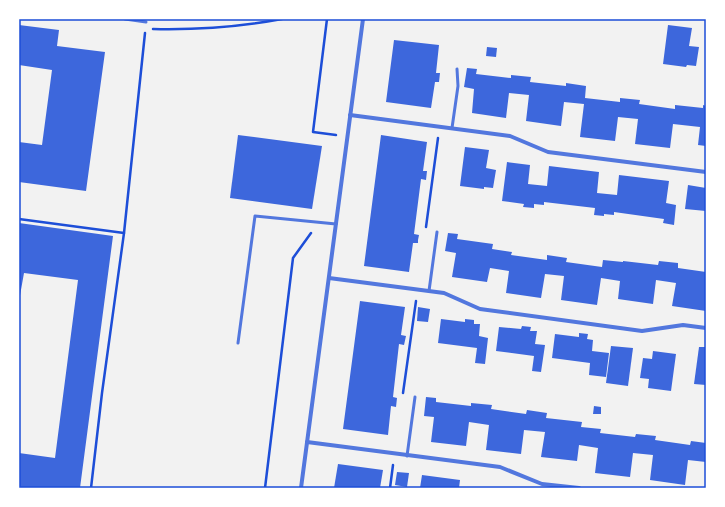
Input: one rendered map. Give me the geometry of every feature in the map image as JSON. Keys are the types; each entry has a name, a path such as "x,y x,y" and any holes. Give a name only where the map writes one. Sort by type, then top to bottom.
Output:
{"street":[{"path":"301,488 363,19"},
{"path":"350,115 510,136 548,152 706,172"},
{"path":"329,278 444,293 480,309 634,330 642,331 683,325 706,328"},
{"path":"307,442 500,467 542,484 579,488"}],"lane":[{"path":"125,19 146,22"},
{"path":"452,128 458,86 457,69"},
{"path":"238,343 255,216 336,224"},
{"path":"429,291 438,232"},
{"path":"407,456 415,397"}],"path":[{"path":"145,29 213,28 256,24 282,19"},
{"path":"327,19 313,132 347,136"},
{"path":"91,488 124,233 146,22"},
{"path":"19,219 124,233"},
{"path":"265,488 293,258 319,222"}],"building":[{"path":"19,25 59,30 57,46 105,52 86,191 19,182 19,142 42,145 52,70 19,65"},
{"path":"668,25 692,28 689,46 699,47 696,66 687,65 686,67 663,64"},
{"path":"394,40 439,45 436,73 440,73 439,82 435,82 431,108 386,102"},
{"path":"487,47 497,48 496,57 486,56"},
{"path":"467,68 477,69 476,74 511,78 511,75 531,77 530,82 566,86 566,83 586,86 585,98 620,102 620,98 640,100 639,104 675,109 675,105 703,108 703,105 706,106 706,146 698,145 700,127 673,124 670,148 635,144 638,119 618,117 615,141 580,137 584,104 564,102 561,126 526,121 529,95 509,93 506,118 472,113 474,89 464,87"},
{"path":"238,135 322,146 312,209 230,198"},
{"path":"381,135 427,142 423,171 427,171 426,180 421,179 414,234 419,235 418,243 413,243 409,272 364,266"},
{"path":"465,147 489,150 486,168 496,170 493,188 484,187 484,189 460,186"},
{"path":"507,162 530,165 528,184 547,186 549,166 599,172 597,193 617,195 619,175 669,181 666,203 676,205 674,225 663,223 664,219 614,212 614,215 594,215 595,208 544,202 544,205 534,204 534,208 523,207 524,204 502,201"},
{"path":"688,185 706,188 706,211 685,209"},
{"path":"19,223 113,236 80,488 19,488 19,453 55,458 78,280 24,273 19,301"},
{"path":"448,233 458,234 457,239 493,244 492,249 512,252 511,255 547,260 547,255 567,258 566,262 602,267 603,260 658,265 659,261 678,263 678,268 706,272 706,311 672,306 676,283 656,280 653,304 618,299 620,281 601,278 597,305 561,300 564,276 545,274 541,298 506,293 509,271 490,268 487,282 452,277 456,253 445,251"},
{"path":"360,301 405,307 401,335 406,336 404,345 399,344 393,397 397,398 396,407 391,406 388,435 343,429"},
{"path":"418,307 430,309 428,322 417,321"},
{"path":"441,319 465,322 465,319 474,320 474,324 480,324 479,336 488,338 485,364 475,363 477,348 438,343"},
{"path":"522,326 531,327 530,331 537,331 535,344 545,345 541,372 532,371 534,356 496,351 499,327 521,329"},
{"path":"579,333 588,334 587,339 593,340 592,351 609,353 606,377 589,375 590,363 552,358 555,334 579,337"},
{"path":"611,346 633,348 628,386 606,383"},
{"path":"699,347 706,347 706,385 694,384"},
{"path":"653,351 676,354 671,391 648,388 649,379 640,378 643,358 652,359"},
{"path":"426,397 436,398 436,402 471,406 471,403 492,405 491,409 526,414 527,410 547,413 546,418 582,422 581,427 601,429 600,433 635,437 636,434 656,436 655,440 690,445 691,441 706,443 706,462 688,460 685,485 650,480 653,455 633,453 630,477 595,473 598,448 579,445 577,461 541,457 545,432 524,430 521,454 486,450 489,425 469,422 466,446 431,442 434,417 424,416"},
{"path":"594,406 601,407 601,414 593,414"},
{"path":"338,464 383,470 380,488 334,488"},
{"path":"397,472 409,473 407,487 395,485"},
{"path":"422,475 460,480 459,488 420,488"}]}
